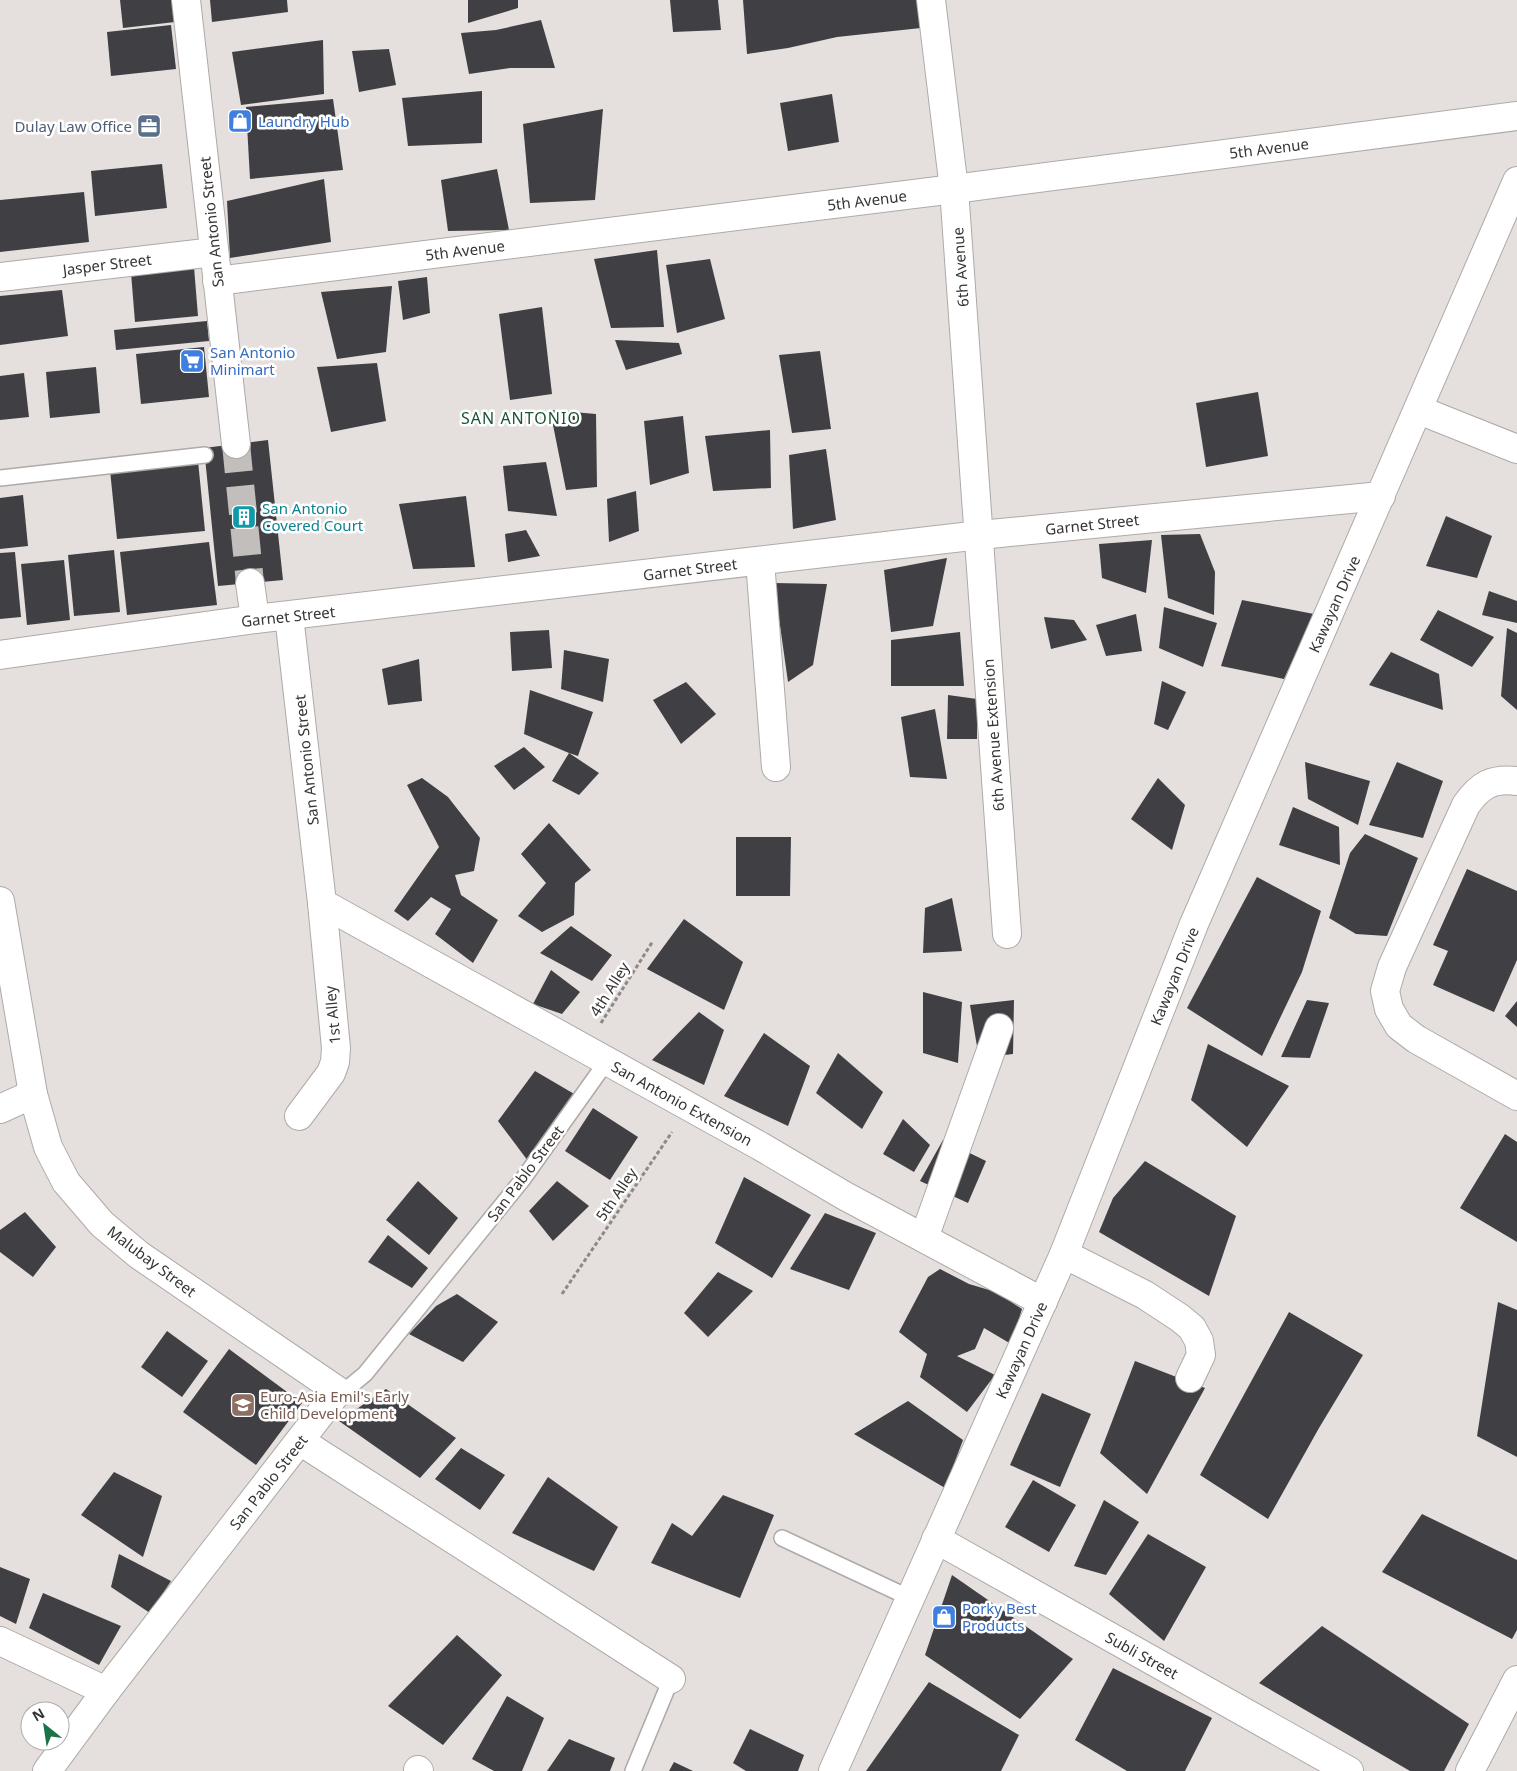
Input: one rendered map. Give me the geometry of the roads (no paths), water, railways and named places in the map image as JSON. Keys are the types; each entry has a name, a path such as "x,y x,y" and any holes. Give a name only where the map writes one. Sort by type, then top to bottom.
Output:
{"street":[{"name":"San Antonio Street","path":"186,0 236,444"},
{"name":"6th Avenue","path":"931,0 954,189 980,535"},
{"name":"5th Avenue","path":"217,281 954,189 1517,116"},
{"name":"Kawayan Drive","path":"833,1771 1064,1254 1194,924 1517,181"},
{"name":"Jasper Street","path":"0,277 214,252"},
{"path":"1419,410 1517,449"},
{"name":"Garnet Street","path":"0,655 255,619 980,535 1381,496"},
{"name":"6th Avenue Extension","path":"980,535 1007,934"},
{"path":"760,561 776,767"},
{"path":"250,583 255,619"},
{"name":"San Antonio Street","path":"289,616 322,903"},
{"path":"1517,780 1490,782 1475,792 1466,805 1392,967 1386,991 1389,1009 1399,1026 1416,1039 1517,1096"},
{"name":"Malubay Street","path":"0,901 33,1094 48,1147 66,1182 102,1224 139,1255 338,1391"},
{"name":"San Antonio Extension","path":"322,903 760,1146 845,1196 1042,1302"},
{"name":"1st Alley","path":"299,1116 331,1073 335,1062 336,1048 322,903"},
{"path":"924,1238 999,1028"},
{"path":"0,1109 33,1094"},
{"path":"1064,1254 1145,1295 1192,1328 1199,1341 1201,1355 1190,1378"},
{"name":"San Pablo Street","path":"47,1771 106,1690 338,1391"},
{"path":"300,1441 671,1679"},
{"name":"Subli Street","path":"936,1540 1349,1771"},
{"path":"0,1641 106,1690"},
{"path":"1470,1771 1517,1680"}],"lane":[{"path":"0,478 205,455"},
{"name":"San Pablo Street","path":"338,1391 352,1385 365,1374 523,1179 596,1055"},
{"path":"782,1538 910,1598"},
{"path":"633,1771 671,1679"}],"tunnel":[{"path":"236,444 250,583"}],"place":[{"name":"Laundry Hub","path":"240,121"},
{"name":"Dulay Law Office","path":"149,126"},
{"name":"San Antonio Minimart","path":"192,361"},
{"name":"San Antonio Covered Court","path":"244,517"},
{"name":"Euro-Asia Emil's Early Child Development","path":"243,1405"},
{"name":"Porky Best Products","path":"944,1617"}],"district":[{"name":"SAN ANTONIO","path":"521,418"}]}
